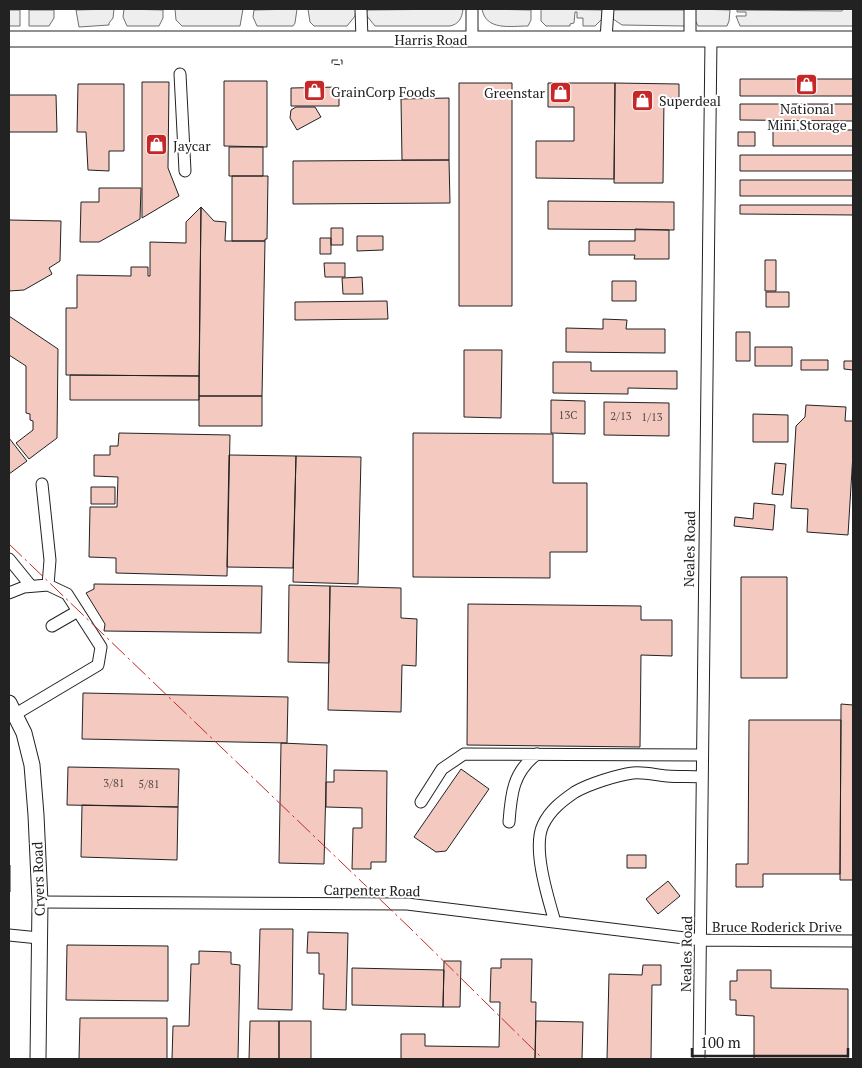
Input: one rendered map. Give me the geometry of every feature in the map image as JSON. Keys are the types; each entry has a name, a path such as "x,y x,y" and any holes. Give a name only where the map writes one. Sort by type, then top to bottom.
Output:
{"main road":[{"name":"Harris Road","path":"9,39 853,39"},
{"name":"Cryers Road","path":"12,709 24,734 32,765 36,815 40,902 38,1059"}],"street":[{"path":"361,9 362,39"},
{"path":"472,9 472,39"},
{"path":"606,39 608,9"},
{"path":"690,9 690,39"},
{"name":"Neales Road","path":"699,1059 711,39"},
{"path":"180,74 185,171"},
{"path":"42,484 50,560 48,584"},
{"path":"9,559 31,586"},
{"path":"9,593 24,587 48,584 67,594 101,647 98,665 12,709"},
{"path":"52,626 78,611"},
{"path":"421,802 442,769 464,754 702,755"},
{"path":"508,822 510,795 518,774 528,761 537,754"},
{"path":"555,922 543,878 539,844 542,826 552,810 586,786 632,773 702,776"},
{"name":"Carpenter Road","path":"40,902 407,904 701,940"},
{"path":"9,935 40,938"},
{"name":"Bruce Roderick Drive","path":"701,940 853,941"}],"shaded area":[{"path":"114,9 113,18 109,25 79,27 76,10"},
{"path":"124,9 163,10 163,18 159,26 127,26 123,17"},
{"path":"175,9 243,9 240,26 182,26 176,20"},
{"path":"297,9 293,26 257,26 253,17 254,10"},
{"path":"308,9 356,9 355,16 347,26 314,26 310,22"},
{"path":"463,9 460,20 450,26 375,26 366,15 367,10"},
{"path":"482,9 531,10 531,20 528,26 500,26 488,21"},
{"path":"541,9 603,10 602,19 595,26 583,26 583,18 577,18 577,12 575,12 574,23 570,24 570,26 546,26 541,21"},
{"path":"694,9 730,10 727,26 698,26 694,18"},
{"path":"843,9 853,9 853,26 740,26 736,16 746,16 746,12 737,12 737,10 842,11"},
{"path":"9,10 20,10 20,26 9,26"},
{"path":"29,10 54,10 54,18 49,26 29,26"},
{"path":"613,10 688,10 688,18 684,26 622,25 613,19"}],"building":[{"path":"740,79 853,79 853,96 740,96"},
{"path":"224,81 267,81 267,147 224,146"},
{"path":"142,82 169,82 168,168 179,196 142,218"},
{"path":"459,83 512,83 512,306 459,306"},
{"path":"548,83 615,83 614,179 536,178 536,141 574,141 574,107 548,107"},
{"path":"615,83 679,84 679,98 664,98 663,183 614,183"},
{"path":"78,84 124,84 124,151 109,151 109,171 88,170 86,132 77,132"},
{"path":"339,87 339,106 291,106 291,88"},
{"path":"9,95 56,95 57,132 9,132"},
{"path":"449,98 449,160 402,160 401,99"},
{"path":"740,104 853,104 853,121 740,120"},
{"path":"296,107 315,107 321,117 297,130 290,118 291,110"},
{"path":"773,130 853,130 853,146 773,146"},
{"path":"738,132 755,132 755,146 738,146"},
{"path":"229,147 263,147 263,176 229,176"},
{"path":"740,155 853,155 853,171 740,171"},
{"path":"449,160 450,203 293,204 293,161"},
{"path":"232,176 268,176 267,239 265,241 232,241"},
{"path":"740,180 853,180 853,196 740,196"},
{"path":"99,188 141,188 140,219 99,242 80,242 81,202 99,202"},
{"path":"548,201 674,202 674,230 548,229"},
{"path":"740,205 853,205 853,215 740,214"},
{"path":"201,207 199,376 66,375 66,308 77,308 77,275 131,276 131,267 148,267 148,276 150,276 150,242 186,243 186,222"},
{"path":"201,207 214,221 226,222 225,241 265,241 262,396 199,396"},
{"path":"9,220 61,221 60,261 49,268 52,274 24,290 9,291"},
{"path":"331,228 343,228 343,245 331,245"},
{"path":"635,229 669,230 669,259 634,259 635,255 589,255 589,241 635,241"},
{"path":"357,236 383,236 383,250 357,251"},
{"path":"320,238 331,238 331,254 320,254"},
{"path":"765,260 776,260 776,291 765,291"},
{"path":"324,263 345,263 345,277 325,277"},
{"path":"362,277 363,294 343,294 342,278"},
{"path":"612,281 636,281 636,301 612,301"},
{"path":"766,292 789,292 789,307 766,307"},
{"path":"387,301 388,319 295,320 295,302"},
{"path":"9,316 58,349 57,438 29,459 16,443 33,430 33,421 30,420 30,414 26,413 26,366 9,355"},
{"path":"603,319 627,320 626,329 665,329 665,353 566,352 566,328 603,329"},
{"path":"736,332 750,332 750,361 736,361"},
{"path":"755,347 792,347 792,366 755,366"},
{"path":"464,350 502,350 501,418 464,417"},
{"path":"801,360 828,360 828,370 801,370"},
{"path":"844,361 853,361 853,370 844,369"},
{"path":"553,362 591,362 591,371 677,371 677,389 628,388 628,394 553,393"},
{"path":"70,375 199,376 199,400 70,400"},
{"path":"199,396 262,396 262,426 199,426"},
{"path":"551,400 585,401 585,434 551,433"},
{"path":"604,402 669,403 669,436 604,435"},
{"path":"806,405 846,407 845,421 853,421 848,535 807,532 808,509 791,508 796,426 805,417"},
{"path":"753,414 788,415 788,442 753,442"},
{"path":"119,433 230,435 227,576 116,573 116,558 89,557 90,507 117,507 118,477 94,476 94,455 110,455 110,446 118,446"},
{"path":"413,433 553,434 553,483 587,483 587,552 550,552 550,578 413,577"},
{"path":"9,438 27,461 9,474"},
{"path":"229,455 296,456 293,568 227,567"},
{"path":"296,456 361,457 358,584 293,582"},
{"path":"775,463 786,464 783,495 772,494"},
{"path":"91,487 115,487 115,504 91,504"},
{"path":"754,503 775,505 773,530 734,526 735,517 753,519"},
{"path":"741,577 787,577 787,678 741,678"},
{"path":"94,584 262,586 261,633 104,631 105,624 86,593 94,589"},
{"path":"289,585 330,586 329,663 288,662"},
{"path":"330,586 401,588 401,618 417,619 416,666 402,665 401,712 328,710"},
{"path":"468,604 641,606 641,620 672,620 672,656 641,655 640,747 467,745"},
{"path":"83,693 288,697 287,743 82,739"},
{"path":"841,704 853,705 853,880 840,880"},
{"path":"749,720 841,720 840,874 763,874 763,887 736,887 736,864 748,864"},
{"path":"281,743 327,745 324,864 279,863"},
{"path":"68,767 179,769 178,807 67,805"},
{"path":"461,769 489,789 446,851 436,852 414,837"},
{"path":"334,770 387,771 386,862 371,862 371,869 352,869 353,828 362,828 362,808 326,807 326,782 334,782"},
{"path":"82,805 178,807 177,860 81,857"},
{"path":"627,855 646,855 646,868 627,868"},
{"path":"10,865 10,892 9,892"},
{"path":"668,881 680,896 658,914 646,899"},
{"path":"260,929 293,929 292,1010 258,1009"},
{"path":"308,932 348,933 346,1010 323,1009 324,974 319,974 319,953 307,953"},
{"path":"67,945 168,946 168,1001 66,1000"},
{"path":"199,951 231,952 231,964 240,965 238,1059 172,1059 173,1026 189,1026 191,964 199,964"},
{"path":"501,959 532,959 531,1002 536,1002 535,1059 401,1059 401,1034 425,1034 425,1046 499,1047 500,1002 490,1002 491,968 501,968"},
{"path":"444,961 461,961 460,1007 443,1007"},
{"path":"643,965 661,965 661,985 652,985 651,1059 607,1059 609,974 642,975"},
{"path":"352,968 444,970 443,1007 352,1005"},
{"path":"737,970 771,970 771,988 848,989 848,1059 754,1059 754,1016 736,1015 736,1000 730,1000 730,981 737,981"},
{"path":"80,1018 167,1018 167,1059 79,1059"},
{"path":"250,1021 279,1021 279,1059 249,1059"},
{"path":"279,1021 311,1021 311,1059 279,1059"},
{"path":"536,1021 583,1022 582,1059 535,1059"}],"fence":[{"path":"332,60 342,60 342,65 332,64 332,60"}],"power":[{"path":"9,544 412,930 543,1059"}],"place":[{"name":"National Mini Storage","path":"807,85"},
{"name":"GrainCorp Foods","path":"315,91"},
{"name":"Greenstar","path":"561,92"},
{"name":"Superdeal","path":"643,100"},
{"name":"Jaycar","path":"157,145"}]}
